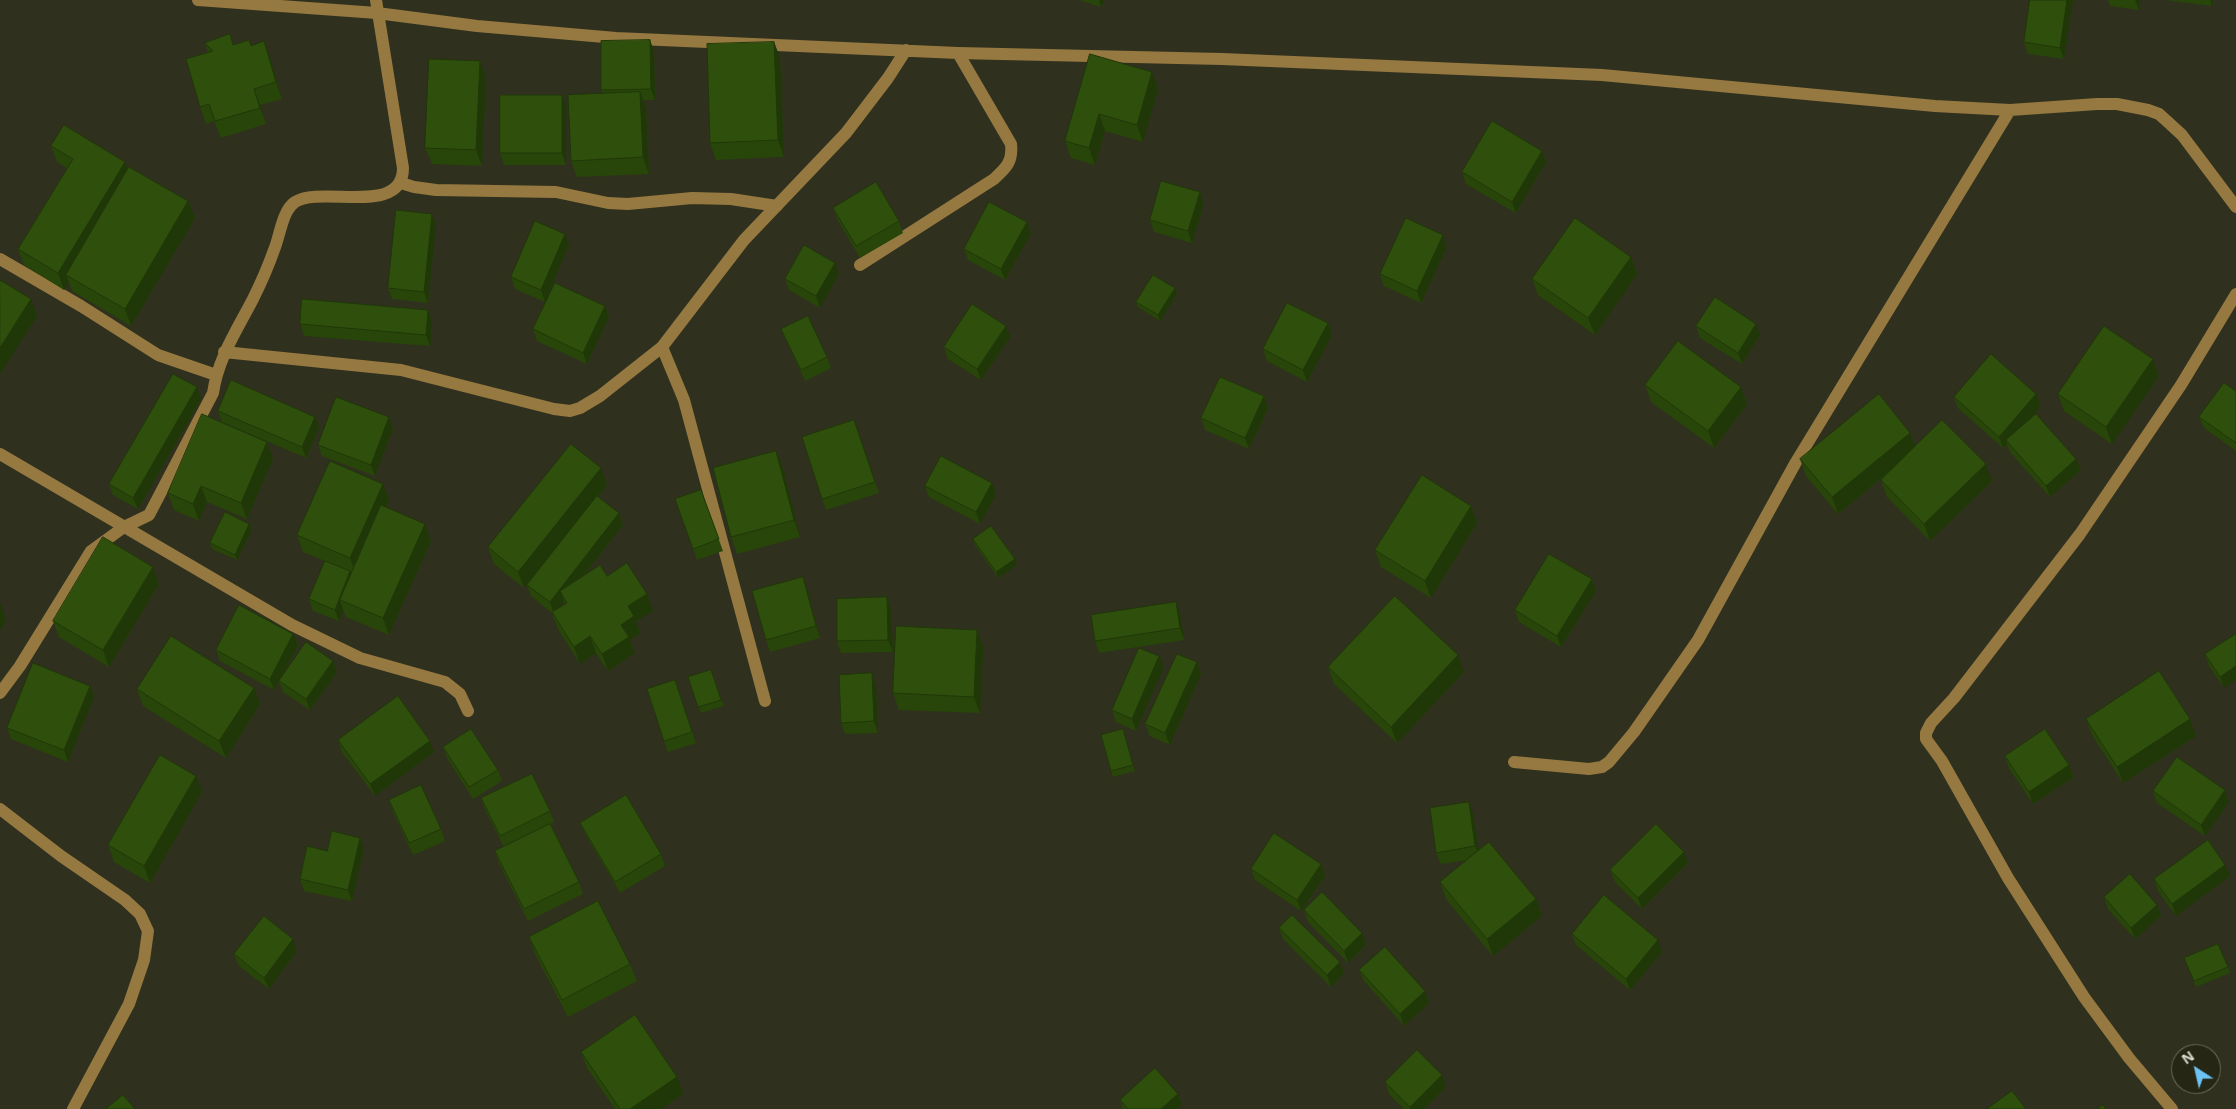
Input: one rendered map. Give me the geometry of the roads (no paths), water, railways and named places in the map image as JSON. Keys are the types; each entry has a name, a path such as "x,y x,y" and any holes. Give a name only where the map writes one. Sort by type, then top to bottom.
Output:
{"street":[{"path":"198,0 377,6 477,26 616,38 958,53 1222,59 1602,75 1935,106 2010,110 2097,104 2136,106 2159,114 2182,135 2236,207"},
{"path":"0,693 20,666 91,551 124,527 149,515 213,393 216,375 224,352 264,276 285,214 292,204 300,199 308,198 390,193 401,183 403,168 377,6"},
{"path":"224,352 402,370 570,411 580,408 600,396 662,347 688,316 716,275 744,240 846,133 888,78 906,50"},
{"path":"860,264 986,184 1010,164 1012,155 1011,144 958,53"},
{"path":"1514,762 1588,769 1602,767 1609,762 1634,732 1698,640 1796,462 2010,110"},
{"path":"401,183 436,190 556,192 608,203 628,204 692,198 731,199 777,206"},
{"path":"0,259 81,306 158,355 216,375"},
{"path":"2172,1109 2129,1058 2084,997 2008,878 1942,761 1926,739 1926,733 1931,723 1954,698 2080,534 2181,385 2236,294"},
{"path":"662,347 684,400 765,701"},
{"path":"0,454 292,625 360,658 445,682 460,694 468,711"},
{"path":"0,809 61,856 125,900 140,914 148,931 144,960 129,1004 73,1109"}]}
